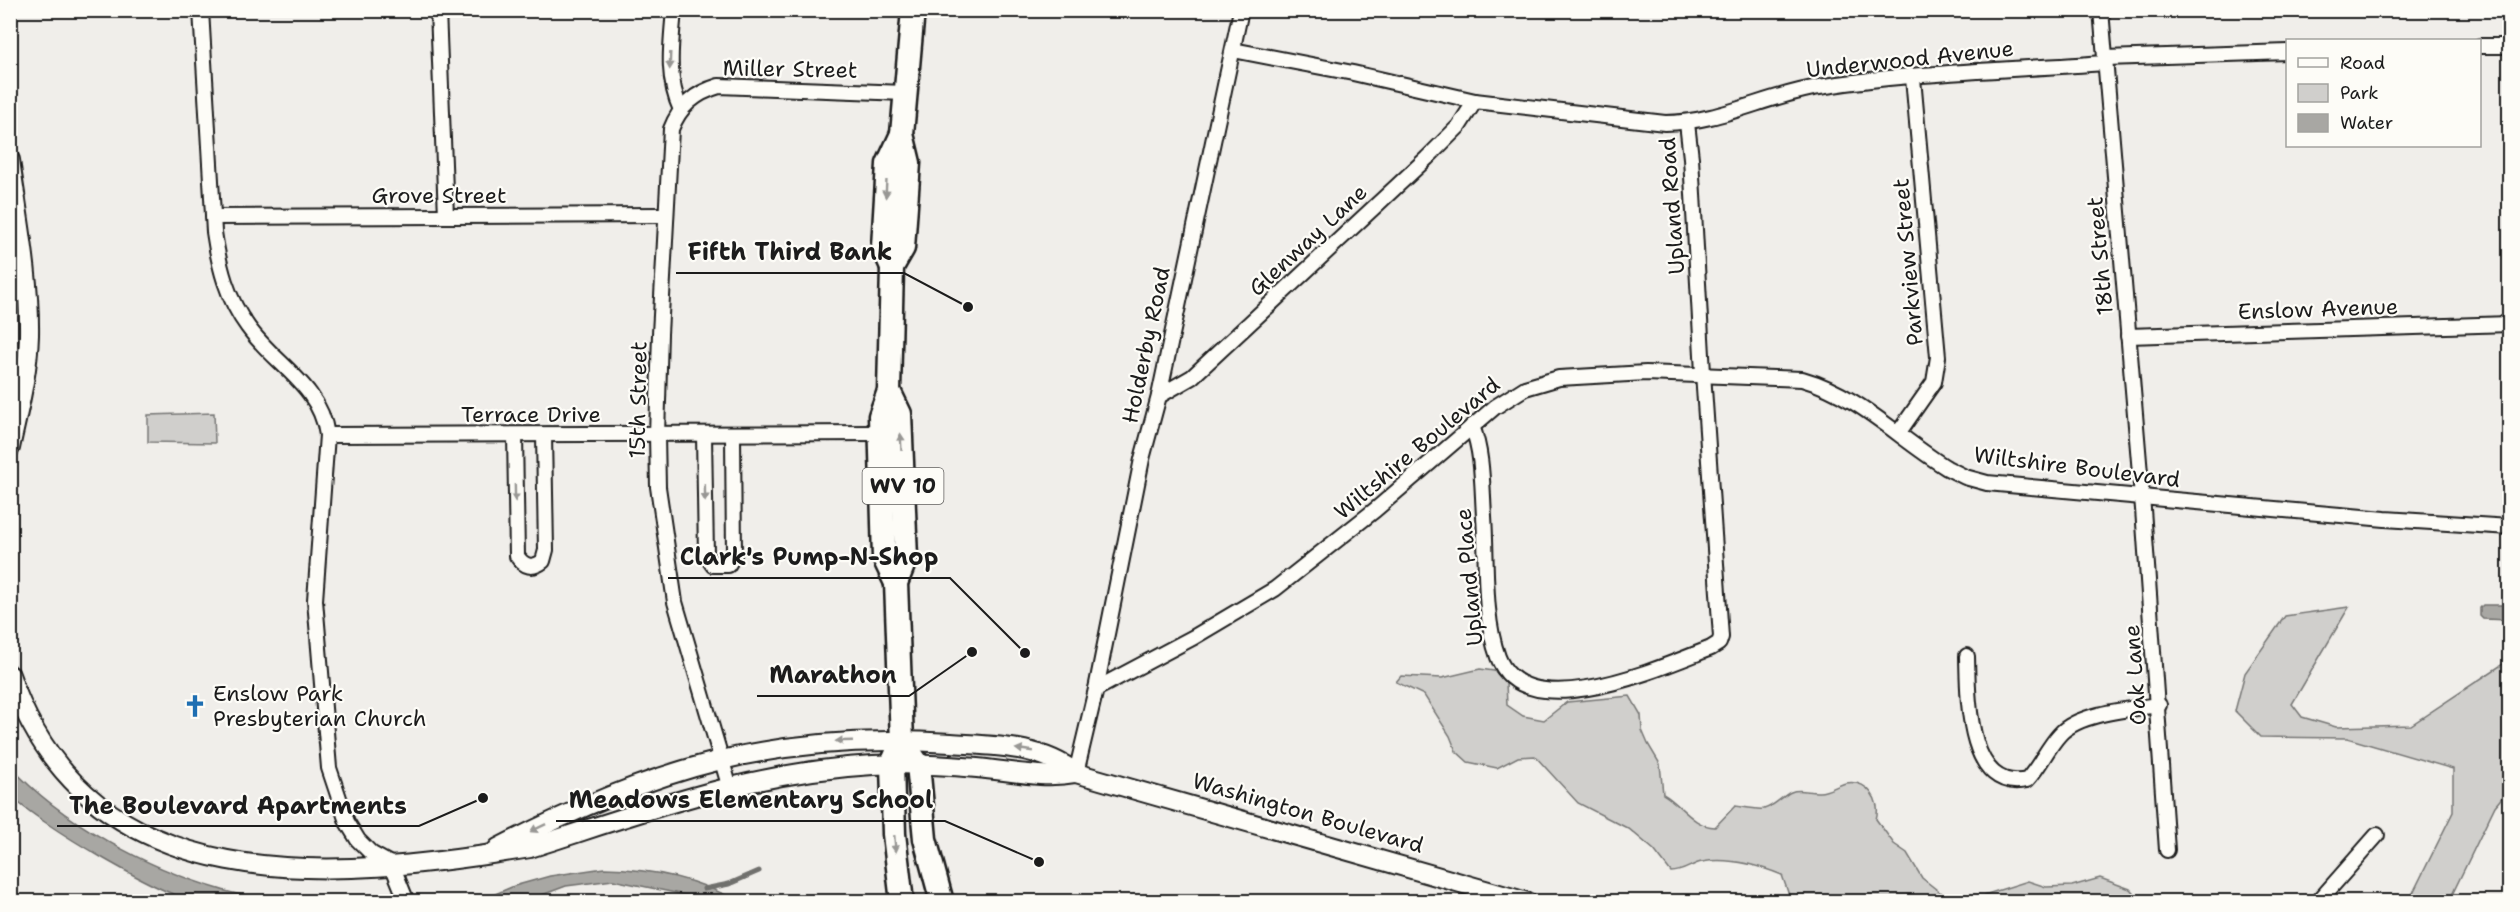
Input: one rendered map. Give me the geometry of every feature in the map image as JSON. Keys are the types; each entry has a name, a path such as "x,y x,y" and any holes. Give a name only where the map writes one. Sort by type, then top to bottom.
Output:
{"main road":[{"name":"WV 10","path":"902,902 894,834 892,764 902,741 896,582 884,558 880,416 889,391 892,267 883,247 888,164 902,134 913,10"},
{"name":"WV 10","path":"889,391 900,414 906,558 896,582"},
{"path":"902,741 918,764 926,839 942,902"}],"street":[{"path":"201,10 213,218 217,251 228,291 247,326 311,393 325,422 327,435 315,600 329,768 338,801 352,831 372,854 392,865 406,902"},
{"path":"438,10 446,216"},
{"path":"674,10 670,72 674,96 681,110"},
{"name":"Holderby Road","path":"1096,689 1136,490 1241,10"},
{"name":"18th Street","path":"2101,10 2143,497"},
{"path":"2481,46 2510,46"},
{"name":"Upland Road","path":"1233,50 1353,73 1475,101 1626,120 1687,123 1721,637"},
{"name":"Underwood Avenue","path":"1687,123 1817,87 2105,60 2286,52"},
{"name":"Parkview Street","path":"1899,432 1934,382 1938,357 1913,78"},
{"name":"Miller Street","path":"681,110 697,94 719,86 905,93"},
{"name":"Glenway Lane","path":"1158,396 1177,387 1200,369 1427,158 1459,126 1475,101"},
{"name":"15th Street","path":"681,110 675,119 669,142 657,435 658,487 668,569 686,642 729,785"},
{"path":"10,160 25,272 29,337 22,392 10,448"},
{"name":"Grove Street","path":"213,218 666,215"},
{"name":"Enslow Avenue","path":"2128,336 2510,324"},
{"name":"Wiltshire Boulevard","path":"1096,689 1194,637 1275,590 1375,510 1472,426 1509,397 1541,381 1587,376 1702,373 1787,377 1822,385 1851,400 1947,468 1976,480 2385,519 2510,527"},
{"name":"Upland Place","path":"1472,426 1480,455 1492,631 1499,660 1515,680 1527,686 1547,689 1587,688 1633,676 1712,648 1719,643 1721,637"},
{"name":"Terrace Drive","path":"327,435 880,433"},
{"path":"514,435 516,551 520,562 531,567 543,561 546,550 544,435"},
{"path":"704,435 706,555 713,565 720,567 728,565 734,555 733,435"},
{"name":"Oak Lane","path":"2143,497 2159,705 2167,850"},
{"path":"1967,656 1969,712 1974,739 1988,766 2005,780 2027,780 2061,733 2071,725 2106,714 2159,705"},
{"name":"Washington Boulevard","path":"10,675 27,714 65,774 91,799 145,835 179,849 249,864 327,867 392,865 530,848 729,785 811,771 918,764 977,768 1036,776 1076,773 1527,902"},
{"path":"1076,773 1096,689"},
{"name":"Washington Boulevard","path":"488,853 610,794 721,759 803,744 902,741 974,744 1041,752 1061,761 1076,773"},
{"path":"2318,902 2377,835"}],"green space":[{"path":"214,413 215,443 148,442 148,415"},
{"path":"2349,607 2292,704 2302,717 2336,727 2411,725 2509,660 2509,789 2495,806 2449,901 2409,901 2453,812 2453,769 2347,738 2261,737 2235,711 2245,673 2285,616"},
{"path":"1480,669 1494,671 1506,682 1507,705 1523,716 1544,720 1567,702 1630,696 1641,715 1642,730 1648,744 1660,764 1663,794 1693,819 1707,826 1715,827 1735,806 1764,809 1794,791 1823,792 1846,783 1860,784 1875,799 1876,819 1894,844 1907,853 1922,878 1946,897 1984,895 2028,881 2046,887 2072,886 2100,878 2130,889 2141,901 1791,901 1782,875 1753,865 1733,861 1712,861 1671,872 1654,850 1629,829 1578,803 1535,756 1518,757 1497,768 1468,762 1456,751 1450,736 1424,695 1396,682 1401,676 1442,678"}],"water":[{"path":"2483,605 2509,605 2509,620 2483,619 2480,616 2480,608"},
{"path":"10,766 54,806 107,841 135,856 191,880 232,893 273,901 199,902 181,897 130,873 73,840 11,796"},
{"path":"604,868 639,870 673,876 706,886 737,901 714,901 613,880 566,886 526,901 479,901 514,886 550,876"}],"waterway":[{"path":"704,889 729,884 759,871"}],"place":[{"name":"Fifth Third Bank","path":"968,307"},
{"name":"Marathon","path":"972,652"},
{"name":"Clark's Pump-N-Shop","path":"1025,653"},
{"name":"Enslow Park Presbyterian Church","path":"195,706"},
{"name":"The Boulevard Apartments","path":"483,798"},
{"name":"Meadows Elementary School","path":"1039,862"}]}
